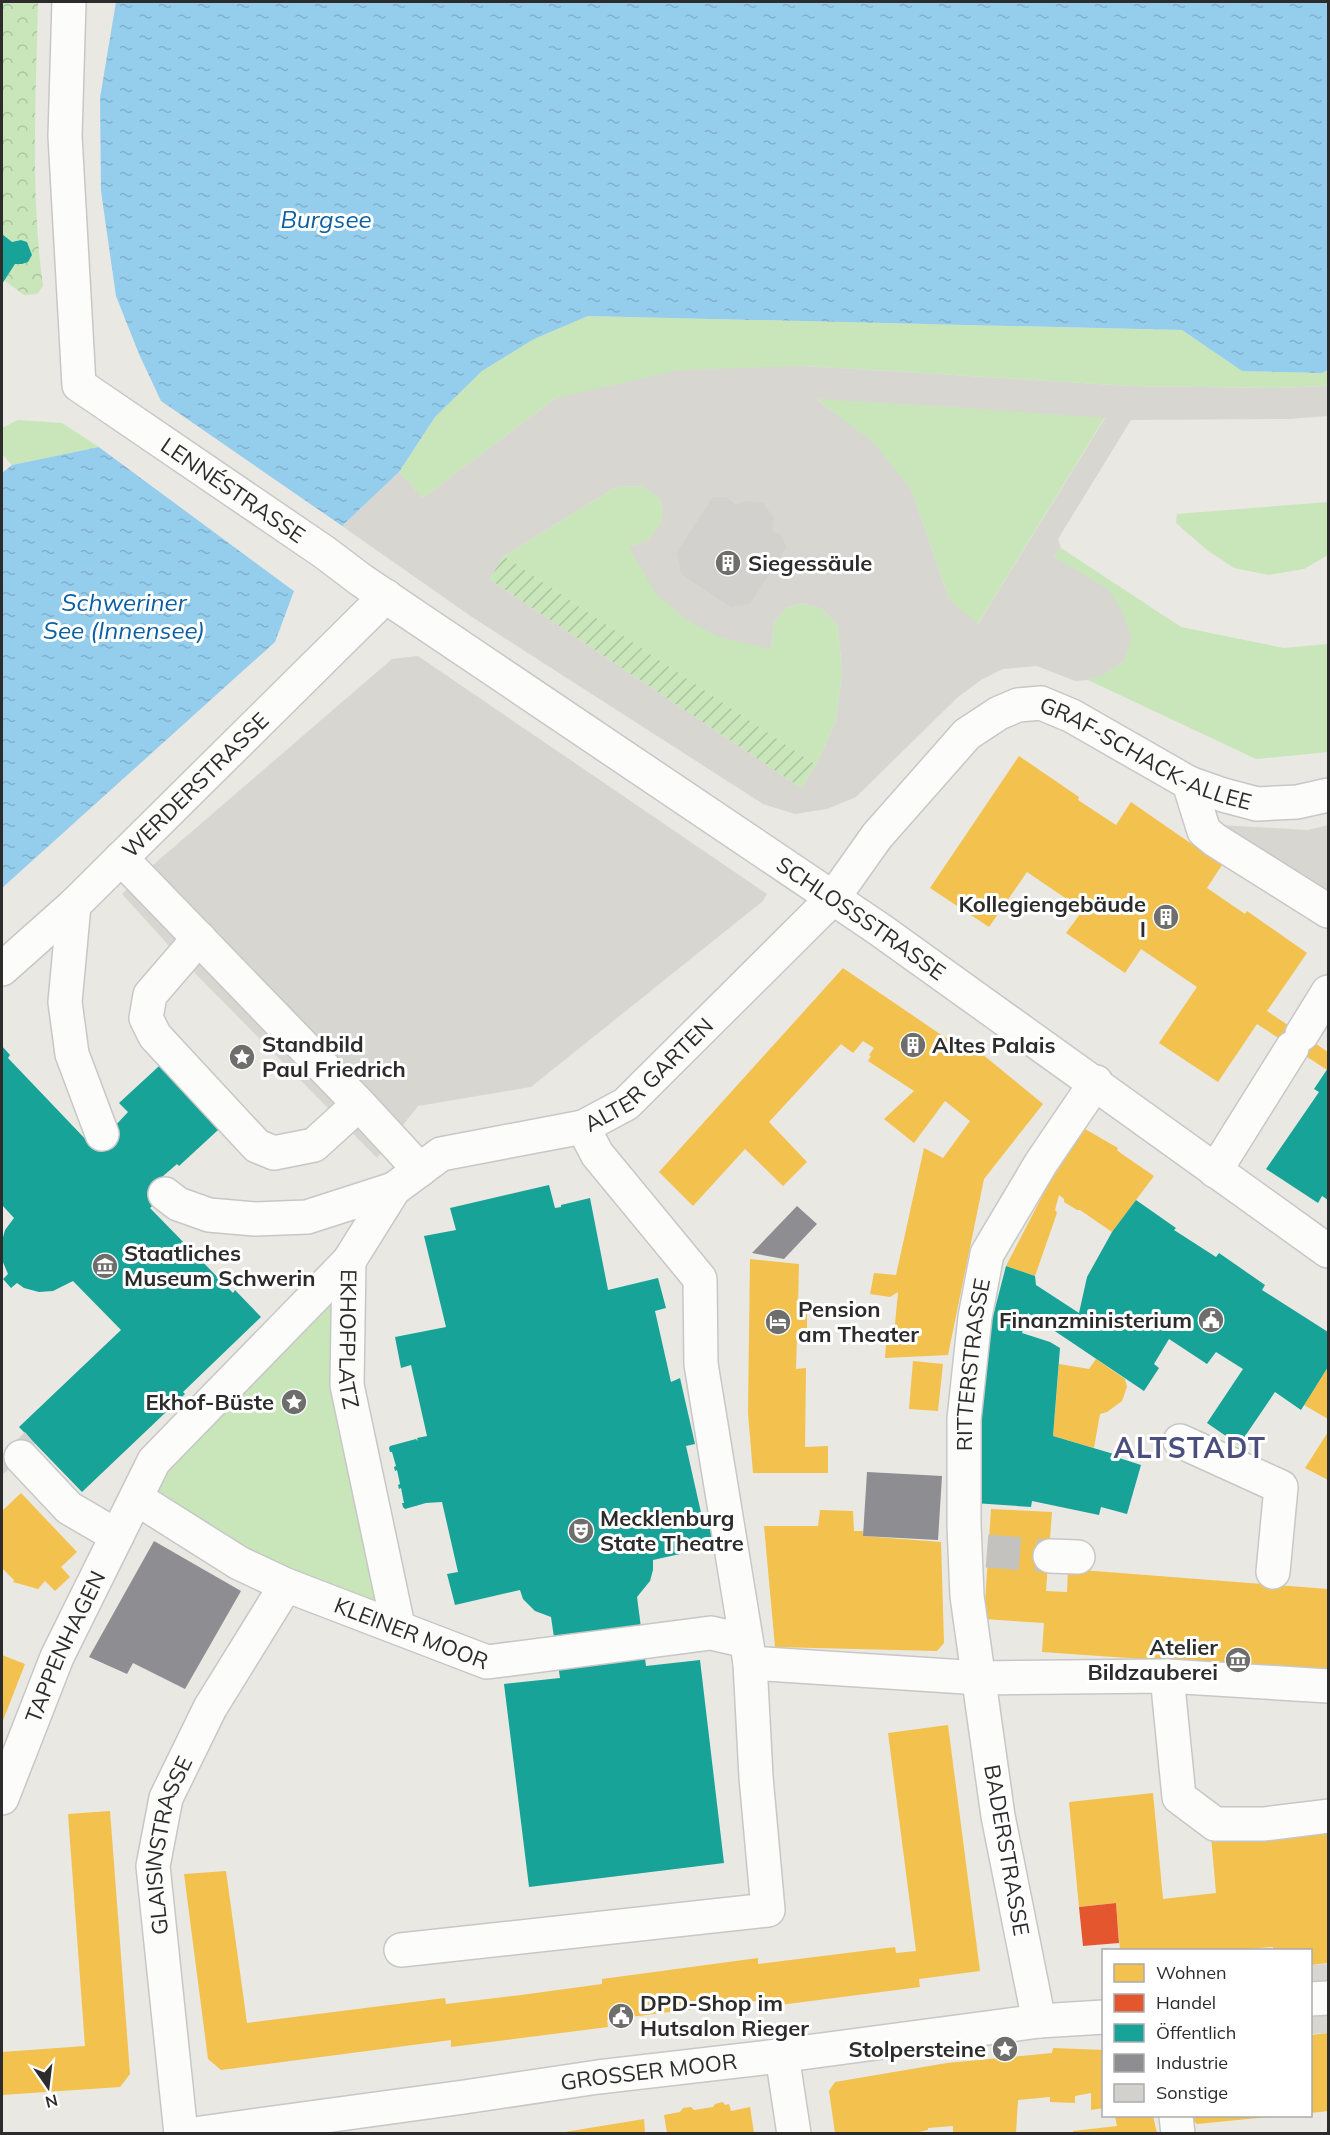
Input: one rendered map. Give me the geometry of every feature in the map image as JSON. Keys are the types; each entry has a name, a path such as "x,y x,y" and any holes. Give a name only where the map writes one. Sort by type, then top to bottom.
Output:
{"street":[{"name":"LENNÉSTRASSE","path":"69,2 65,136 80,385 386,596"},
{"name":"WERDERSTRASSE","path":"2,969 74,905 386,596"},
{"name":"SCHLOSSSTRASSE","path":"386,596 833,898 1329,1251"},
{"name":"GRAF-SCHACK-ALLEE","path":"833,898 876,836 967,734 999,713 1018,705 1041,703 1072,716 1189,783 1223,795 1257,804 1297,802 1329,795"},
{"path":"1189,783 1204,831 1329,911"},
{"path":"121,858 420,1170"},
{"name":"ALTER GARTEN","path":"349,1261 394,1190 441,1154 584,1127 626,1104 833,898"},
{"path":"74,905 65,1002 72,1054 102,1134"},
{"path":"199,938 150,995 146,1018 155,1036 257,1146 274,1153 314,1145 359,1104"},
{"path":"1215,1171 1329,992"},
{"name":"RITTERSTRASSE","path":"980,1678 968,1596 977,1550 964,1419 975,1317 987,1254 1041,1163 1096,1083"},
{"path":"401,1950 768,1910 748,1652 701,1364 700,1279 597,1154 584,1127"},
{"path":"165,1194 178,1204 209,1215 255,1219 307,1217 394,1190"},
{"name":"EKHOFPLATZ","path":"136,1498 154,1461 349,1261"},
{"name":"EKHOFPLATZ","path":"349,1261 347,1385 398,1626"},
{"path":"1180,1441 1281,1487 1273,1572"},
{"path":"11,1446 69,1508 117,1536"},
{"name":"KLEINER MOOR","path":"136,1498 239,1563 286,1585 488,1662 711,1633 748,1652 980,1678 1167,1676 1329,1686"},
{"name":"TAPPENHAGEN","path":"2,1798 57,1657 136,1498"},
{"name":"GLAISINSTRASSE","path":"181,2133 153,1866 166,1798 210,1708 286,1585"},
{"path":"1167,1676 1179,1797 1215,1824 1264,1824 1329,1816"},
{"name":"BADERSTRASSE","path":"980,1678 998,1816 1039,2021"},
{"path":"1312,1999 1329,1998"},
{"name":"GROSSER MOOR","path":"194,2133 453,2099 598,2077 1039,2021 1102,2016"},
{"path":"782,2055 794,2133"},
{"path":"1176,2117 1178,2133"}],"green space":[{"path":"2,2 38,2 35,180 43,286 37,294 24,295 4,280 15,264 28,262 32,255 27,242 21,240 12,242 2,234"},
{"path":"588,316 1182,330 1242,371 1322,373 1328,370 1328,386 1274,388 1131,386 805,366 556,398 423,498 399,472 435,417 482,371 534,339"},
{"path":"815,398 1105,417 977,625 949,599 912,491 833,412"},
{"path":"18,420 62,423 99,447 12,465 2,454 2,428"},
{"path":"643,486 660,499 663,511 661,525 648,540 630,547 771,648 774,623 786,608 803,603 822,609 838,626 842,674 836,721 816,765 504,556 616,487"},
{"path":"1328,502 1328,555 1304,569 1269,575 1234,568 1207,550 1176,523 1177,514"},
{"path":"1061,548 1181,627 1284,648 1328,644 1328,752 1256,759 1088,680 1106,673 1124,661 1054,557"},
{"path":"504,556 816,765 801,788 489,579"},
{"path":"349,1261 347,1385 398,1626 138,1498"}],"shaded area":[{"path":"805,366 1131,386 1274,388 1328,386 1328,416 1289,419 1131,420 1058,539 1061,548 1054,557 1108,589 1122,611 1132,638 1124,661 1105,674 1088,680 1075,681 1037,666 1003,669 981,680 958,697 856,797 827,809 795,814 763,804 472,617 342,526 399,472 423,498 556,398 679,370","holes":["816,399 951,407 1105,418 978,624 949,599 912,491 874,443","642,486 660,499 663,511 661,524 648,540 629,547 656,594 687,620 721,638 767,648 771,648 774,623 786,608 803,603 822,609 838,626 842,674 836,721 816,765 801,788 489,579 504,556 616,487"]},
{"path":"418,656 767,894 763,901 531,1087 418,1106 377,1158 181,959 122,894 392,659"},
{"path":"1220,825 1308,830 1328,825 1328,905"},
{"path":"1328,1964 1328,2033 1312,2034 1312,1965"}],"water":[{"name":"Burgsee","path":"116,2 1328,2 1328,370 1322,373 1242,371 1182,330 588,316 534,339 482,371 435,417 399,472 342,526 161,401 139,354 116,296 101,191 100,98"},
{"name":"Schweriner See (Innensee)","path":"99,447 294,591 275,642 2,888 2,473 12,465"}],"pier":[{"path":"156,398 342,526 341,528 159,404"},
{"path":"101,444 296,589 294,591 99,447"}],"building: Wohnen":[{"name":"Kollegiengebäude I","path":"1019,756 1116,825 1131,802 1222,865 1207,888 1245,914 1247,911 1307,953 1267,1011 1328,1052 1327,1070 1257,1024 1218,1082 1159,1043 1197,987 1141,949 1125,973 1066,933 1083,910 1027,872 989,927 930,888"},
{"path":"843,968 965,1051 970,1044 1043,1104 984,1179 948,1355 885,1358 886,1345 893,1345 898,1292 890,1297 870,1294 874,1273 896,1275 924,1148 943,1158 970,1121 945,1101 914,1143 884,1119 914,1091 868,1061 874,1048 863,1041 853,1053 841,1044 769,1122 807,1162 783,1186 745,1149 693,1206 659,1172"},
{"path":"1085,1129 1118,1148 1117,1150 1122,1154 1154,1176 1112,1232 1064,1202 1059,1195 1055,1210 1057,1213 1035,1276 1006,1266 1048,1185"},
{"path":"750,1259 799,1264 798,1306 807,1306 807,1337 797,1337 796,1369 806,1368 805,1447 828,1446 828,1473 753,1473 748,1413"},
{"path":"1096,1359 1125,1379 1127,1387 1122,1401 1107,1412 1100,1414 1094,1448 1053,1436 1059,1364 1089,1369"},
{"path":"913,1361 943,1364 938,1411 909,1409"},
{"path":"1328,1367 1328,1419 1304,1405"},
{"path":"1328,1432 1328,1480 1305,1468"},
{"path":"21,1493 77,1552 61,1567 70,1577 55,1591 45,1581 38,1589 13,1582 14,1580 2,1568 2,1511"},
{"path":"991,1509 1052,1512 1046,1591 1067,1592 1068,1569 1328,1589 1328,1672 1042,1652 1044,1623 984,1619"},
{"path":"820,1510 853,1511 854,1531 863,1531 863,1536 941,1542 944,1643 937,1651 775,1647 764,1526 818,1526"},
{"path":"2,1655 25,1664 2,1723"},
{"path":"948,1725 980,1971 919,1979 920,1987 764,2007 763,2001 755,2001 607,2020 608,2027 451,2047 451,2040 221,2070 208,2059 184,1874 226,1871 247,2023 445,1998 446,2004 521,1995 602,1984 602,1979 758,1958 758,1964 895,1947 896,1953 916,1951 888,1733"},
{"path":"1153,1793 1163,1899 1216,1893 1211,1836 1328,1825 1328,1963 1312,1965 1312,1949 1273,1949 1273,1947 1120,1949 1116,1903 1079,1907 1069,1802"},
{"path":"110,1811 130,2074 120,2087 2,2095 2,2052 85,2046 68,1814"},
{"path":"1328,2033 1328,2111 1312,2113 1312,2035"},
{"path":"1053,2048 1102,2050 1102,2108 1091,2110 1091,2093 1075,2096 1075,2103 1050,2102 1050,2097 1018,2100 1016,2133 953,2133 953,2126 928,2128 928,2130 914,2133 835,2133 829,2091 835,2082 947,2063 1052,2053"},
{"path":"723,2102 725,2105 729,2104 731,2111 750,2107 754,2133 667,2133 664,2115 680,2112 683,2108 691,2107 694,2110 713,2107"},
{"path":"1115,2117 1153,2117 1157,2133 1073,2133 1073,2131 1117,2126"},
{"path":"1193,2117 1268,2117 1197,2124"},
{"path":"644,2119 645,2133 565,2132"}],"building: Handel":[{"path":"1116,1903 1119,1943 1083,1946 1079,1907"}],"building: Öffentlich":[{"path":"2,234 12,242 21,240 27,242 32,255 28,262 15,264 2,284"},
{"name":"Staatliches Museum Schwerin","path":"2,1046 10,1055 8,1058 91,1145 114,1127 128,1112 119,1103 170,1056 230,1119 179,1166 177,1164 162,1177 172,1187 150,1208 233,1293 235,1290 261,1317 183,1392 185,1394 82,1492 19,1427 121,1330 73,1281 53,1291 39,1292 24,1288 17,1283 11,1288 3,1279 8,1274 2,1260 2,1241 5,1230 14,1218 2,1205"},
{"path":"1328,1068 1328,1200 1322,1196 1318,1203 1266,1169 1319,1092 1314,1089"},
{"name":"Mecklenburg State Theatre","path":"549,1185 555,1208 590,1198 608,1290 658,1278 666,1308 655,1311 671,1382 680,1378 695,1444 686,1446 702,1517 710,1516 716,1546 653,1560 650,1581 637,1597 646,1666 700,1660 724,1863 529,1887 504,1684 560,1678 551,1617 535,1611 523,1599 520,1590 455,1605 447,1574 458,1572 442,1502 426,1503 405,1509 403,1507 397,1470 395,1471 396,1466 389,1448 416,1439 418,1441 417,1438 427,1436 411,1365 401,1368 395,1337 446,1327 424,1236 456,1230 450,1208"},
{"path":"1136,1200 1176,1228 1174,1230 1216,1257 1219,1253 1265,1285 1262,1290 1328,1332 1328,1367 1301,1410 1275,1392 1239,1445 1207,1423 1243,1369 1216,1352 1207,1364 1169,1339 1154,1364 1159,1368 1144,1391 1028,1313 1022,1333 1050,1342 1060,1348 1053,1436 1117,1455 1116,1457 1141,1465 1127,1514 1101,1507 1099,1515 1032,1501 1031,1507 974,1503 977,1439 991,1324 1006,1266 1035,1276 1036,1285 1079,1313 1087,1277 1112,1232"}],"building: Industrie":[{"path":"797,1206 817,1224 784,1259 752,1253"},
{"path":"867,1472 942,1476 938,1540 863,1536"},
{"path":"154,1541 241,1591 185,1689 133,1663 127,1674 89,1657"}],"building: Sonstige":[{"name":"Siegessäule","path":"713,497 726,497 736,505 745,501 763,503 774,518 772,530 783,537 786,548 750,604 731,607 681,574 677,552"},
{"path":"25,1432 35,1444 2,1475 2,1455"}],"tunnel":[{"path":"987,1551 1050,1556"}],"place":[{"name":"Siegessäule","path":"728,563"},
{"name":"Kollegiengebäude I","path":"1166,917"},
{"name":"Altes Palais","path":"913,1045"},
{"name":"Standbild Paul Friedrich","path":"242,1057"},
{"name":"Staatliches Museum Schwerin","path":"105,1266"},
{"name":"Finanzministerium","path":"1211,1320"},
{"name":"Pension am Theater","path":"778,1322"},
{"name":"Ekhof-Büste","path":"294,1402"},
{"name":"Mecklenburg State Theatre","path":"581,1531"},
{"name":"Atelier Bildzauberei","path":"1238,1660"},
{"name":"DPD-Shop im Hutsalon Rieger","path":"621,2016"},
{"name":"Stolpersteine","path":"1005,2049"}],"district":[{"name":"ALTSTADT","path":"1190,1447"}]}
